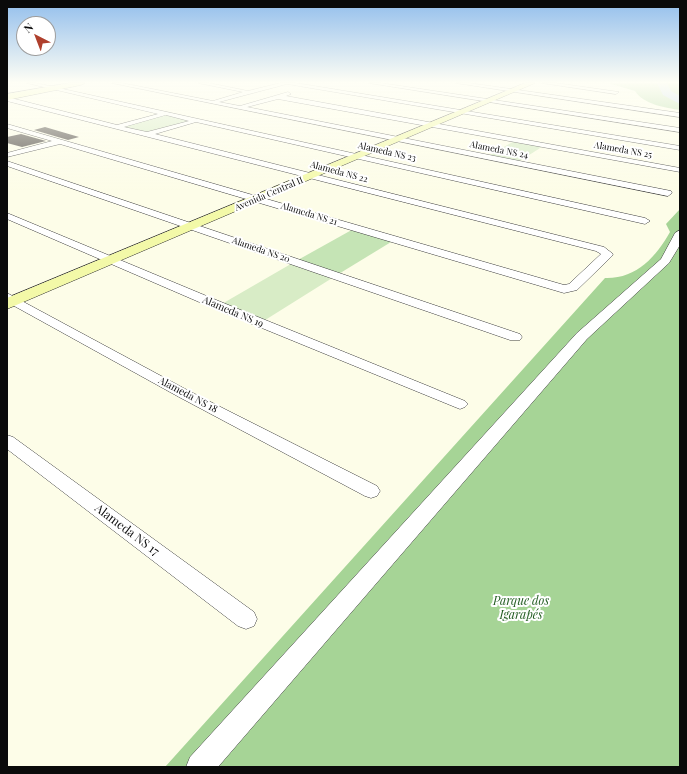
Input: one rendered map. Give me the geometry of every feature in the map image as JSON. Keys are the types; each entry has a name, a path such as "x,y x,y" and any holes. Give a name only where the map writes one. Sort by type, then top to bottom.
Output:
{"street":[{"name":"Alameda NS 22","path":"90,119 313,175 607,252 608,254 573,287 564,289"},
{"path":"117,126 146,119"},
{"name":"Alameda NS 23","path":"192,119 644,220"},
{"name":"Alameda NS 24","path":"294,119 668,193"},
{"name":"Alameda NS 25","path":"401,119 680,170"},
{"name":"Avenida Central II","path":"10,301 193,227 447,119"},
{"path":"506,119 680,148"},
{"path":"609,119 680,130"},
{"path":"147,134 196,120"},
{"name":"Alameda NS 21","path":"7,126 564,289"},
{"path":"7,155 60,141"},
{"name":"Alameda NS 20","path":"7,163 515,337"},
{"path":"7,172 22,168"},
{"name":"Alameda NS 19","path":"7,216 113,259 217,305 460,404"},
{"path":"200,767 582,336 665,261 672,251 680,233"},
{"name":"Alameda NS 18","path":"10,301 370,491"},
{"name":"Alameda NS 17","path":"7,441 246,619"}],"green space":[{"path":"143,119 197,120 148,134 117,126"},
{"path":"516,140 545,145 518,162 488,156"},
{"name":"Parque dos Igarapés","path":"680,209 680,767 165,767 605,278 626,275 644,265 651,258 670,232 666,224"},
{"path":"357,227 396,239 337,275 296,261"},
{"path":"296,261 337,275 262,322 220,305"}],"building":[{"path":"45,127 79,137 68,140 34,130"},
{"path":"21,134 46,141 22,147 7,143 7,137"}]}
